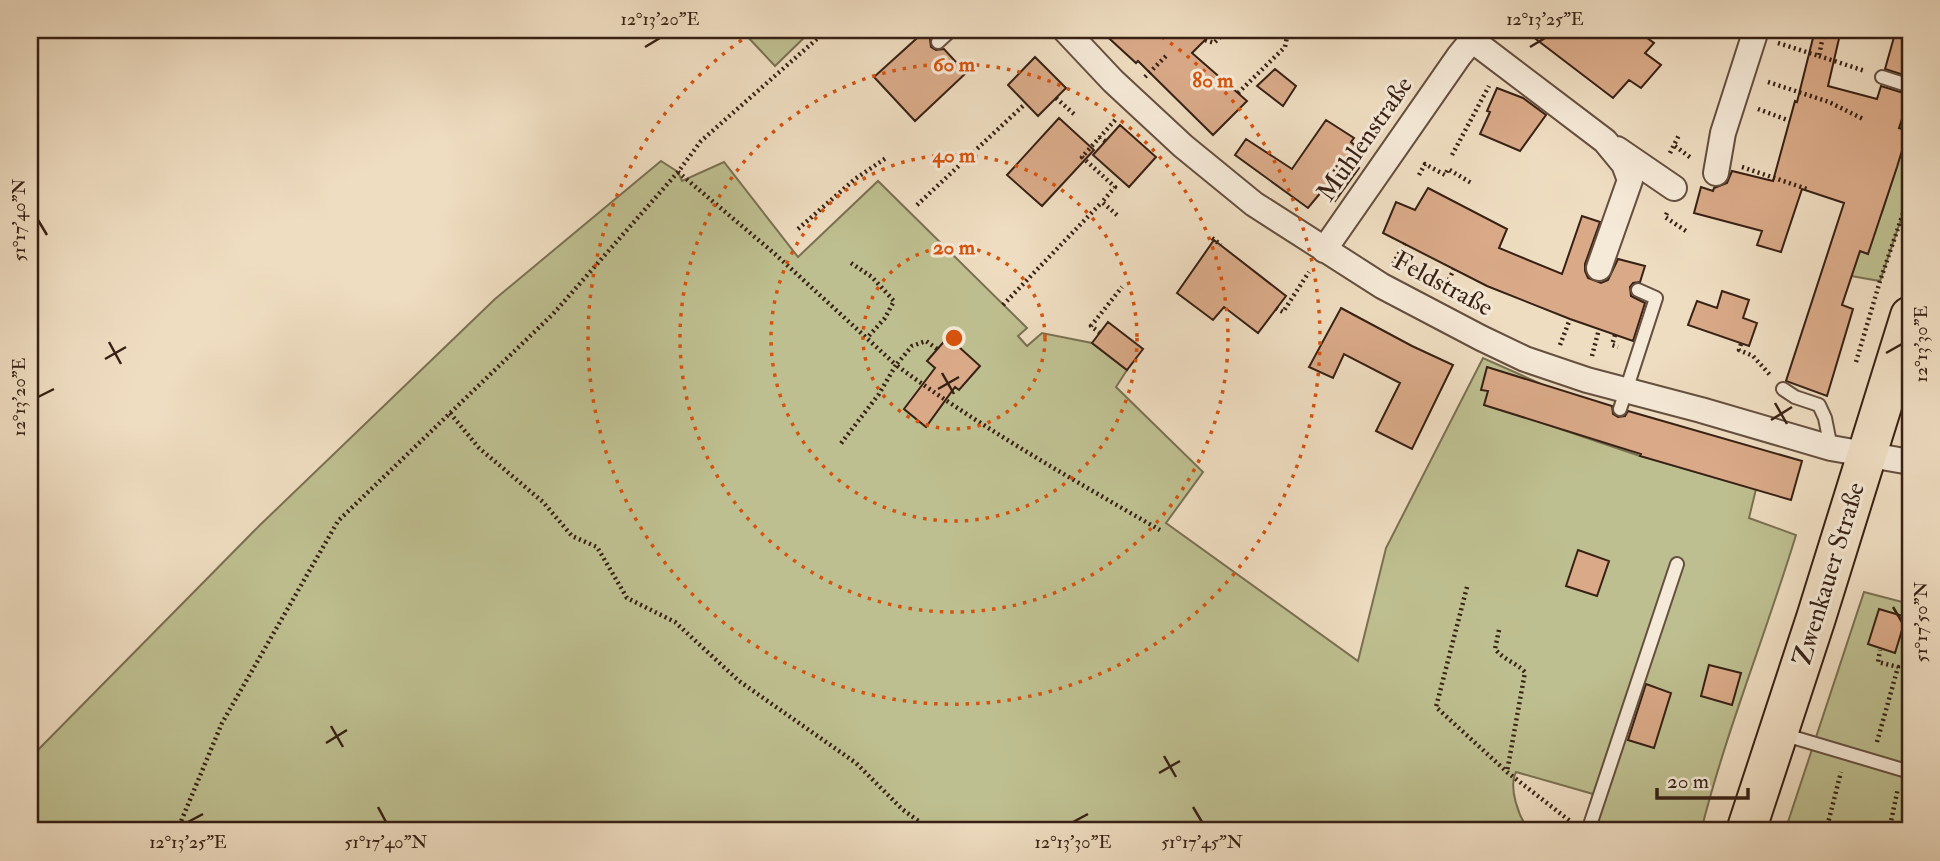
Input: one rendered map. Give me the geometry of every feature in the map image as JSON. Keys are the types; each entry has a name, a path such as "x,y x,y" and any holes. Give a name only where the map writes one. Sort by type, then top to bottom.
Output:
{"main road":[{"name":"Zwenkauer Straße","path":"1746,831 1778,733 1849,451 1910,316"}],"street":[{"name":"Feldstraße","path":"1065,30 1132,100 1203,164 1254,204 1382,286 1480,338 1624,400 1849,451 1910,462"},
{"path":"1476,35 1501,64 1674,188"},
{"name":"Mühlenstraße","path":"1324,250 1476,35"},
{"path":"1717,170 1723,134 1754,36"},
{"path":"1599,268 1630,180 1624,164 1605,141"}],"lane":[{"path":"938,42 951,30"},
{"path":"1882,76 1910,86"},
{"path":"1624,400 1656,298 1638,290"},
{"path":"1783,389 1795,397 1819,405 1849,451"},
{"path":"1588,831 1677,565"},
{"path":"1778,733 1906,771"}],"path":[{"path":"177,831 222,723 338,521 554,314 678,172 701,141 827,30"},
{"path":"1205,40 1214,43 1227,30"},
{"path":"1819,56 1824,31"},
{"path":"1863,119 1829,102 1796,93 1757,77 1760,61 1754,36 1882,76"},
{"path":"1238,93 1285,47 1287,37"},
{"path":"1003,305 1115,187 1082,157 1132,100 1139,84 1167,55"},
{"path":"1452,155 1501,64"},
{"path":"1056,98 1074,114"},
{"path":"917,205 1026,103"},
{"path":"1099,137 1105,141"},
{"path":"798,229 855,179 886,158"},
{"path":"1419,175 1425,164 1446,175 1448,169 1473,184"},
{"path":"1717,170 1736,165 1807,189"},
{"path":"678,172 775,254 896,366 955,408 1160,530"},
{"path":"1102,202 1117,215"},
{"path":"1212,238 1221,245"},
{"path":"1276,308 1283,312 1324,250"},
{"path":"851,263 872,277 894,301 886,317 867,338"},
{"path":"1100,333 1091,326 1122,288"},
{"path":"839,446 912,346 926,341 937,349"},
{"path":"1741,344 1739,350 1754,356 1783,389"},
{"path":"450,413 479,448 543,502 572,536 597,547 627,598 675,622 739,681 856,763 902,809 932,831"},
{"path":"1467,587 1436,706 1507,772 1572,823"},
{"path":"1499,631 1495,649 1504,659 1515,662 1525,672 1507,772"},
{"path":"1872,762 1898,667 1878,662 1880,650"},
{"path":"1910,706 1906,730 1910,731"},
{"path":"1826,831 1844,754"},
{"path":"1889,831 1906,771"}],"green space":[{"path":"752,30 812,30 775,66 746,35"},
{"path":"1910,93 1910,193 1880,281 1851,276 1860,251 1868,254 1873,210 1882,212 1908,131 1899,128"},
{"path":"661,161 678,172 682,181 724,162 798,257 878,181 1027,328 1018,336 1027,346 1042,333 1092,343 1127,370 1116,387 1203,472 1166,523 1358,661 1386,548 1483,358 1539,383 1528,418 1640,456 1756,489 1749,518 1796,535 1722,756 1701,831 1601,831 1584,824 1593,794 1516,772 1513,786 1516,802 1529,831 1424,831 1410,827 1407,831 30,831 30,758 259,526 495,299"},
{"path":"1864,592 1910,604 1910,831 1785,831"}],"building":[{"path":"926,30 932,36 931,47 936,50 944,49 966,73 915,121 874,77"},
{"path":"1100,30 1215,30 1192,53 1247,101 1213,135 1138,61 1136,63"},
{"path":"1524,30 1636,30 1654,43 1645,53 1661,65 1641,88 1629,80 1613,98"},
{"path":"1815,30 1841,30 1828,86 1877,99 1881,86 1910,95 1899,128 1908,131 1897,167 1868,254 1860,251 1842,305 1853,309 1827,396 1786,381 1844,203 1802,189 1781,252 1757,245 1762,231 1694,213 1701,187 1713,191 1714,188 1727,183 1732,171 1773,181"},
{"path":"1896,30 1910,30 1910,77 1885,69"},
{"path":"1035,57 1066,88 1038,116 1008,85"},
{"path":"1275,69 1296,86 1283,106 1257,86"},
{"path":"1497,88 1523,98 1546,115 1520,151 1480,134"},
{"path":"1059,118 1094,150 1042,206 1007,175"},
{"path":"1326,120 1354,138 1351,142 1359,149 1350,161 1359,168 1335,201 1322,191 1308,208 1235,155 1246,139 1292,169"},
{"path":"1120,125 1156,157 1129,187 1093,155"},
{"path":"1428,188 1507,229 1499,248 1562,274 1582,216 1600,222 1585,264 1588,278 1601,283 1608,280 1618,259 1645,266 1640,282 1633,283 1630,287 1631,296 1645,303 1633,341 1487,286 1383,233 1396,202 1415,210"},
{"path":"1214,240 1286,296 1258,333 1224,307 1213,320 1177,293"},
{"path":"1722,291 1749,300 1743,318 1757,323 1749,346 1688,325 1697,301 1717,308"},
{"path":"1341,308 1453,365 1412,449 1376,431 1400,383 1344,354 1333,378 1309,367"},
{"path":"1108,322 1143,349 1127,370 1092,343"},
{"path":"948,337 980,366 959,390 955,387 926,427 904,409 935,368 927,361"},
{"path":"1487,367 1612,406 1613,414 1618,417 1625,416 1628,411 1802,461 1791,500 1640,456 1641,454 1484,405 1488,391 1481,390"},
{"path":"1578,550 1609,561 1597,596 1566,586"},
{"path":"1879,609 1906,617 1895,653 1868,644"},
{"path":"1709,665 1741,673 1732,705 1701,696"},
{"path":"1646,684 1671,693 1654,748 1628,740"}]}
